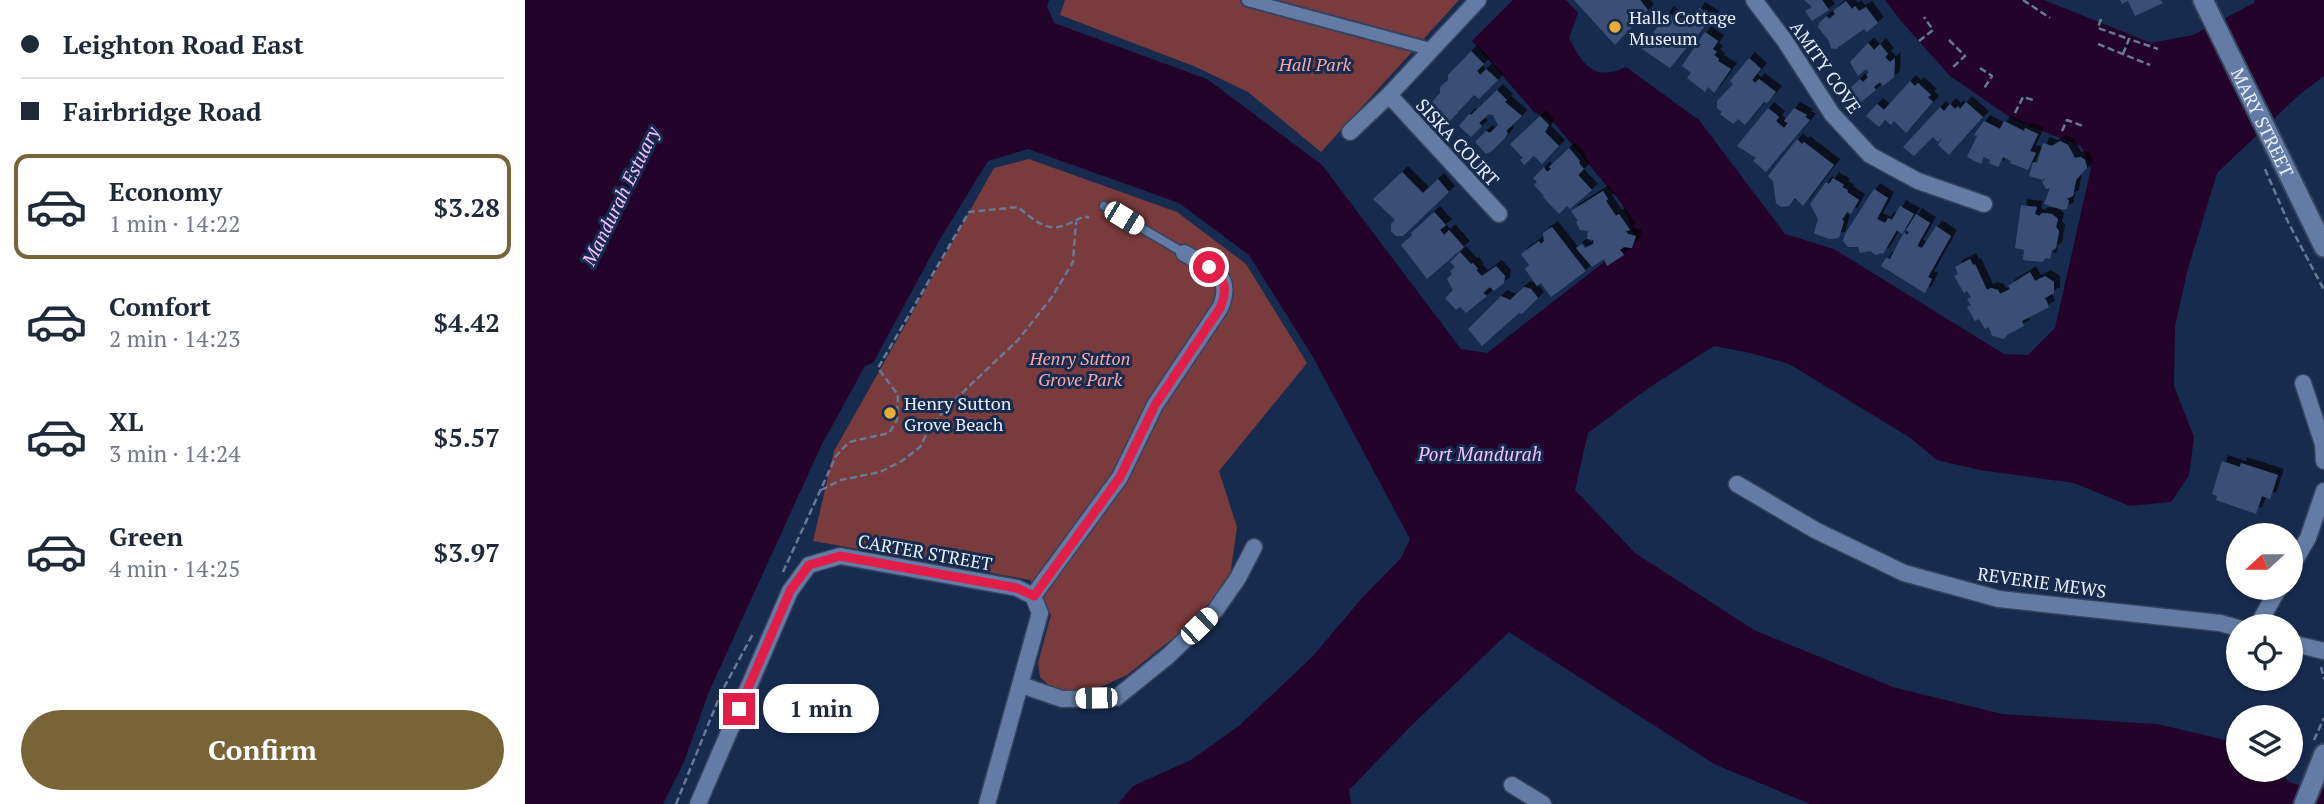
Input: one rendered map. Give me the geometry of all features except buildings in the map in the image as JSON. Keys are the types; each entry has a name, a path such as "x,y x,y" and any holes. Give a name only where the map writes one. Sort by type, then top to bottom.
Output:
{"street":[{"path":"1248,0 1430,49"},
{"path":"1350,132 1389,95 1478,0"},
{"name":"AMITY COVE","path":"1754,0 1785,41 1832,114 1870,155 1919,181 1984,204"},
{"name":"MARY STREET","path":"2203,0 2324,247"},
{"name":"SISKA COURT","path":"1389,95 1499,214"},
{"path":"987,804 1040,613 1034,596 1120,477 1155,405 1226,295 1226,286 1220,275 1184,253"},
{"path":"2303,383 2323,444 2324,461"},
{"name":"REVERIE MEWS","path":"1737,484 1815,530 1903,573 1999,599 2226,625"},
{"path":"2303,547 2324,491"},
{"path":"1021,685 1062,699 1117,698 1168,656 1215,611 1238,578 1254,547"},
{"name":"CARTER STREET","path":"698,804 790,591 809,565 840,556 1017,588 1034,596"},
{"path":"2303,646 2324,651"},
{"path":"2304,804 2324,754"},
{"path":"1512,785 1543,804"}],"lane":[{"path":"1104,206 1184,253"}],"path":[{"path":"2024,0 2050,18"},
{"path":"1919,41 1933,30 1924,18"},
{"path":"2101,19 2098,28 2158,49"},
{"path":"2123,54 2129,38"},
{"path":"1949,40 1965,56 1953,67"},
{"path":"2098,44 2151,65"},
{"path":"1980,68 1992,76 1983,90"},
{"path":"2015,113 2023,97 2033,100"},
{"path":"2062,131 2067,120 2083,126"},
{"path":"780,578 836,456 849,442 889,433 897,420 898,395 878,368 969,212 1018,207 1031,218 1053,228 1076,222 1084,216 1089,218"},
{"path":"820,491 841,480 880,472 902,461 920,447 929,429 946,408 1018,340 1052,297 1073,262 1076,222"},
{"path":"676,804 720,694 756,628"}],"green space":[{"name":"Hall Park","path":"1065,0 1459,0 1321,152 1248,92 1196,67 1060,15"},
{"name":"Henry Sutton Grove Park","path":"1029,159 1177,212 1246,264 1307,363 1219,471 1237,527 1230,577 1202,615 1127,675 1096,689 1069,692 1051,687 1040,677 1038,663 1051,615 1030,580 813,541 834,451 994,168"}],"water":[{"name":"Port Mandurah","path":"525,0 1049,0 1047,6 1054,23 1207,79 1322,165 1461,349 1487,353 1635,238 1622,204 1554,123 1534,112 1472,41 1513,0 1566,0 1578,13 1569,38 1585,63 1598,72 1606,73 1626,67 1699,120 1785,234 1834,249 2004,354 2028,355 2055,328 2091,168 2081,146 2014,120 1950,76 1885,0 2044,0 2151,43 2193,35 2254,3 2255,0 2324,0 2324,76 2299,95 2217,173 2187,272 2175,327 2174,386 2194,437 2189,475 2171,502 2130,506 2074,483 1980,470 1937,460 1909,437 1789,364 1714,346 1647,389 1588,433 1575,490 1635,553 1754,630 1893,687 2002,714 2157,724 2226,740 2226,782 2290,782 2317,791 2324,788 2324,804 1810,804 1714,764 1509,632 1349,790 1351,804 1118,804 1133,786 1191,760 1240,725 1313,656 1362,598 1401,558 1410,539 1313,357 1249,255 1179,203 1028,149 988,161 940,239 873,363 865,366 821,446 708,694 684,762 663,804 525,804"}],"place":[{"name":"Halls Cottage Museum","path":"1615,27"},
{"name":"Henry Sutton Grove Beach","path":"890,413"}],"route":[{"path":"739,709 790,591 809,565 840,556 1017,588 1034,596 1120,477 1155,405 1220,308 1226,295 1226,286 1220,275 1209,267"}],"water label":[{"name":"Mandurah Estuary","path":"620,196"}]}
